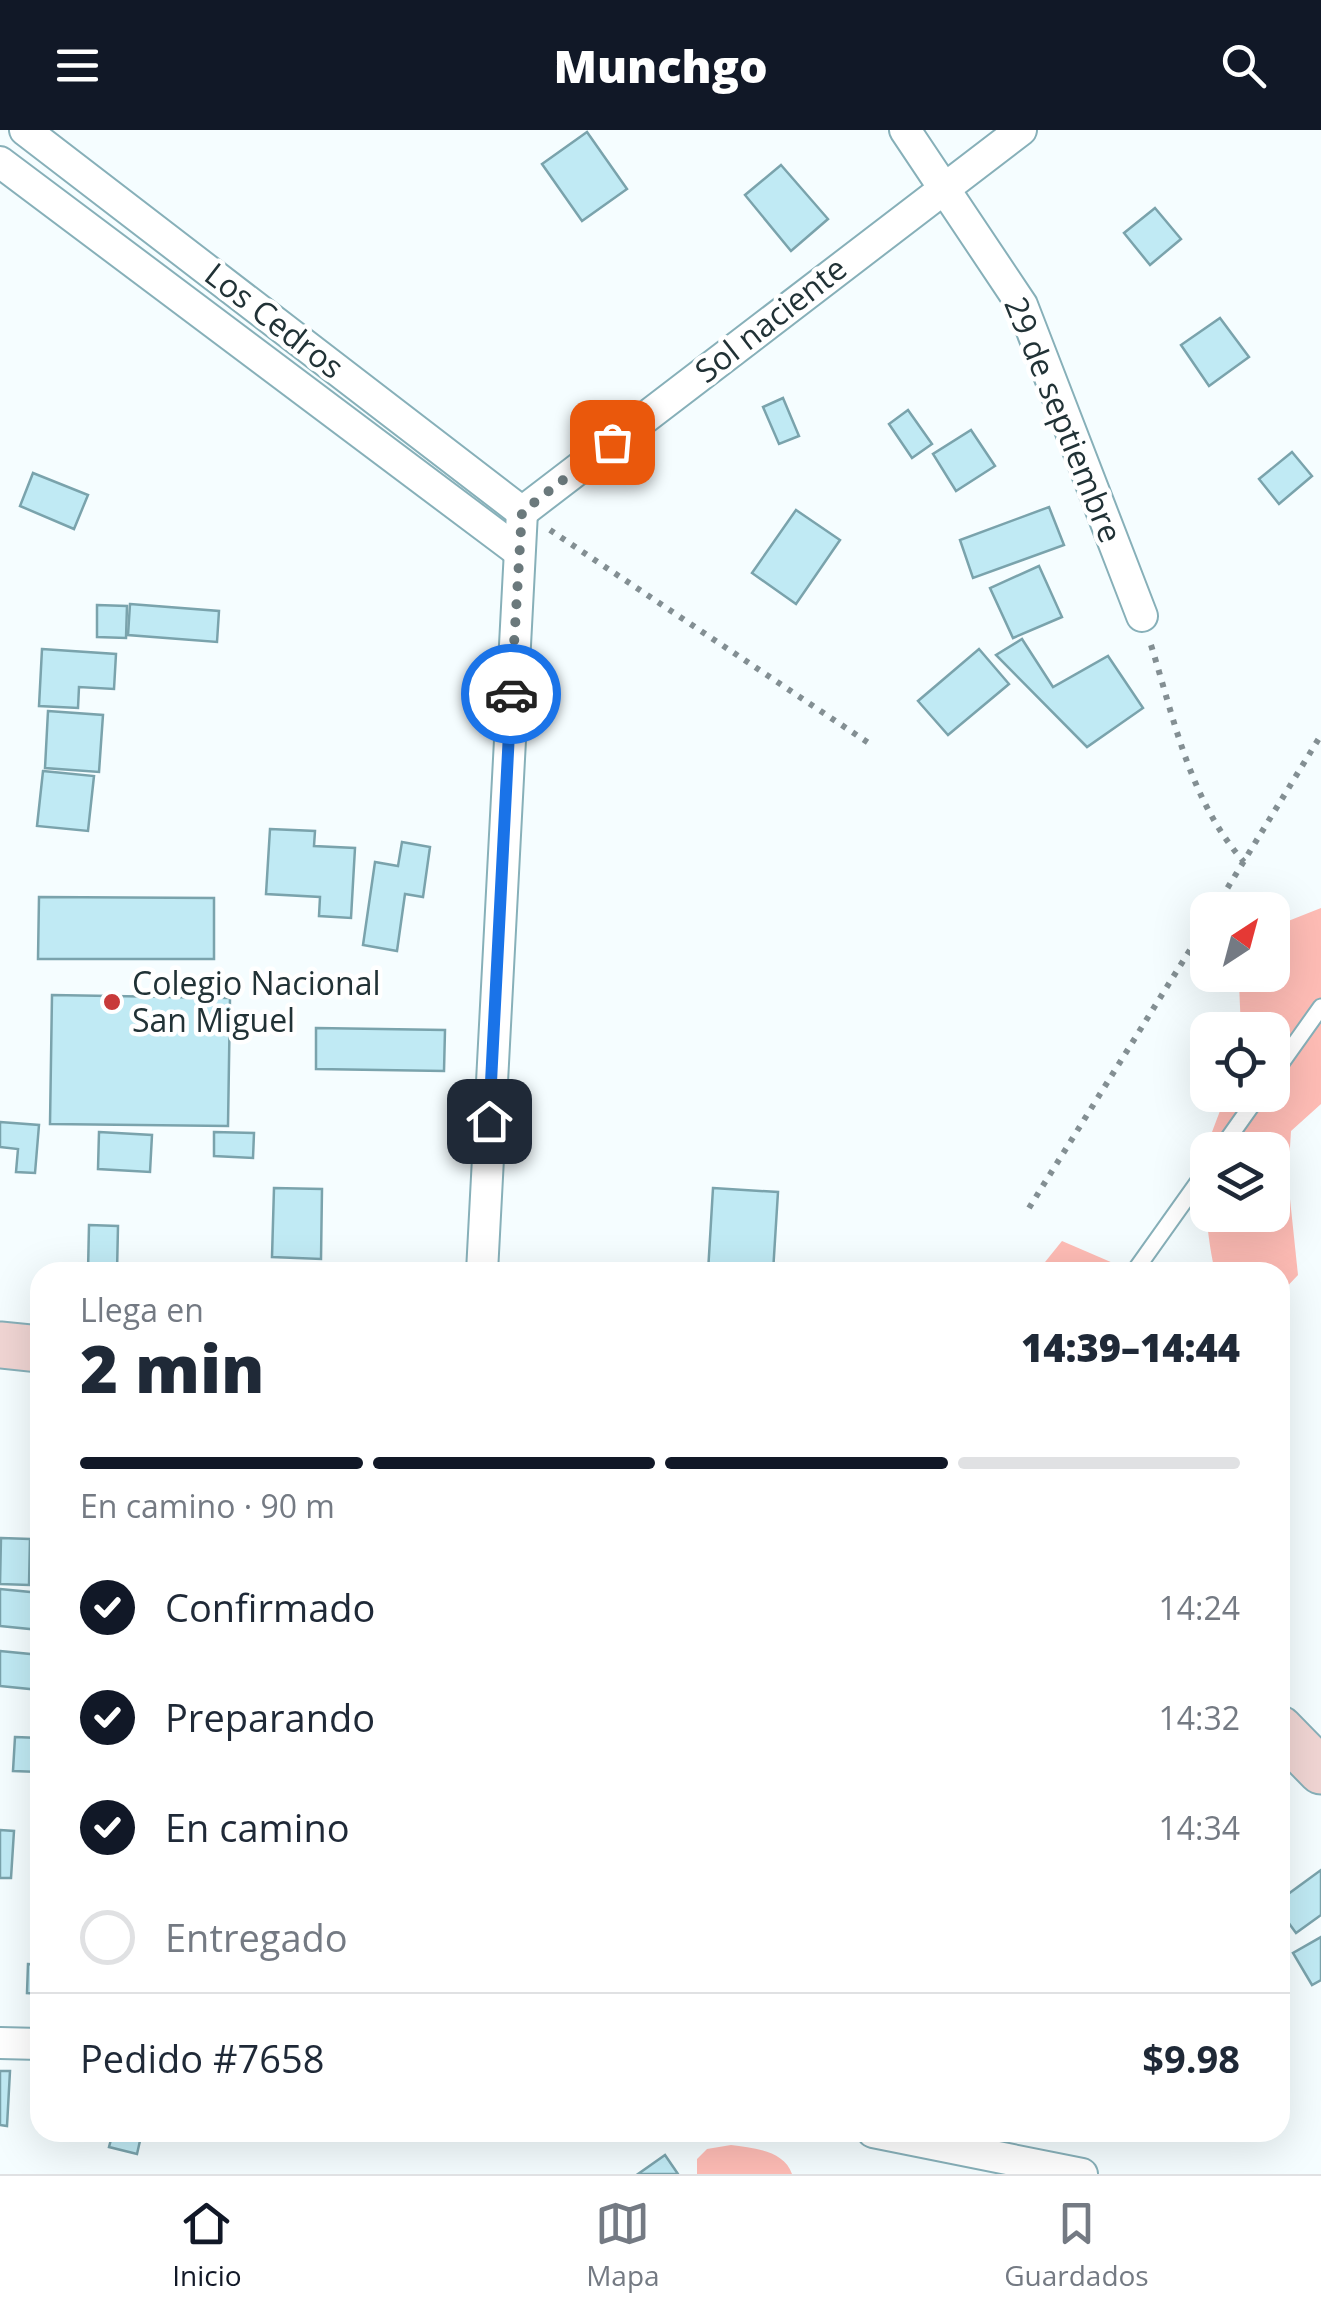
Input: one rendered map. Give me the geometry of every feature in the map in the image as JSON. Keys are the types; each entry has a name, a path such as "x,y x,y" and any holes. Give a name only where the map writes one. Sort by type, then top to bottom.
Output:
{"main road":[{"path":"0,1345 30,1348"},
{"path":"1290,1739 1321,1770"}],"street":[{"name":"Los Cedros","path":"25,130 522,512"},
{"name":"29 de septiembre","path":"905,130 1022,305 1142,616"},
{"name":"Sol naciente","path":"522,512 1021,130"},
{"path":"0,162 518,552"},
{"path":"482,1262 522,512"},
{"path":"0,2043 30,2044"},
{"path":"923,2142 1082,2174"}],"lane":[{"path":"1290,1051 1321,1007"},
{"path":"1141,1262 1190,1193"}],"path":[{"path":"522,512 874,746"},
{"path":"1142,616 1197,790 1220,834 1244,862"},
{"path":"1225,892 1321,735"},
{"path":"1029,1208 1190,950"}],"shaded area":[{"path":"1321,908 1321,1104 1291,1131 1290,1147 1290,1132 1212,1132 1220,1112 1290,1112 1290,1012 1240,1012 1239,992 1290,992 1290,920"},
{"path":"1290,1199 1298,1275 1290,1283 1290,1262 1213,1262 1208,1232 1290,1232"},
{"path":"1062,1241 1111,1262 1045,1262"},
{"path":"731,2145 775,2155 792,2174 697,2174 697,2159 707,2149"}],"building":[{"path":"587,132 627,189 582,221 542,164"},
{"path":"781,165 828,219 791,251 745,195"},
{"path":"1155,208 1181,239 1150,265 1124,233"},
{"path":"1220,318 1249,357 1209,386 1181,345"},
{"path":"783,398 799,436 779,444 763,407"},
{"path":"908,410 932,444 912,458 889,424"},
{"path":"971,430 995,466 956,491 933,454"},
{"path":"1292,452 1312,476 1279,504 1259,479"},
{"path":"33,473 88,495 74,529 20,506"},
{"path":"1049,507 1064,545 973,578 960,540"},
{"path":"796,510 840,540 796,604 752,573"},
{"path":"1039,566 1062,617 1013,638 990,588"},
{"path":"130,604 219,611 217,642 128,635"},
{"path":"97,605 127,606 126,638 97,637"},
{"path":"1022,639 1053,687 1108,656 1143,708 1087,747 996,655"},
{"path":"42,649 116,654 114,689 79,687 78,708 39,706"},
{"path":"979,649 1009,684 948,735 918,701"},
{"path":"48,711 103,715 99,772 45,768"},
{"path":"43,771 94,776 88,831 37,826"},
{"path":"270,829 315,831 314,846 355,848 351,918 319,916 320,897 266,894"},
{"path":"402,842 430,847 423,897 405,894 397,951 363,945 375,862 398,866"},
{"path":"39,897 214,898 214,959 38,959"},
{"path":"52,995 230,998 228,1126 50,1124"},
{"path":"316,1028 445,1030 444,1071 316,1069"},
{"path":"0,1122 39,1125 35,1173 16,1172 18,1149 0,1147"},
{"path":"99,1132 152,1135 150,1172 98,1169"},
{"path":"214,1132 254,1133 253,1158 214,1156"},
{"path":"274,1188 322,1189 321,1259 272,1257"},
{"path":"713,1188 778,1192 774,1262 709,1262"},
{"path":"89,1225 118,1226 117,1262 88,1262"},
{"path":"1,1538 30,1539 29,1585 0,1584"},
{"path":"0,1589 30,1592 30,1629 0,1626"},
{"path":"0,1651 30,1654 30,1689 0,1686"},
{"path":"15,1737 30,1738 30,1772 13,1771"},
{"path":"0,1830 14,1831 11,1878 0,1878"},
{"path":"1321,1870 1321,1915 1296,1933 1290,1925 1290,1893"},
{"path":"1321,1937 1321,1980 1312,1985 1293,1953"},
{"path":"28,1964 30,1993 27,1993"},
{"path":"0,2071 10,2071 7,2126 0,2125"},
{"path":"110,2142 140,2142 137,2154 109,2147"},
{"path":"665,2155 678,2174 638,2174"}],"way so far":[{"path":"511,694 522,512 612,442"}],"place":[{"name":"Colegio Nacional San Miguel","path":"112,1002"}],"route":[{"path":"489,1121 511,694"}]}
